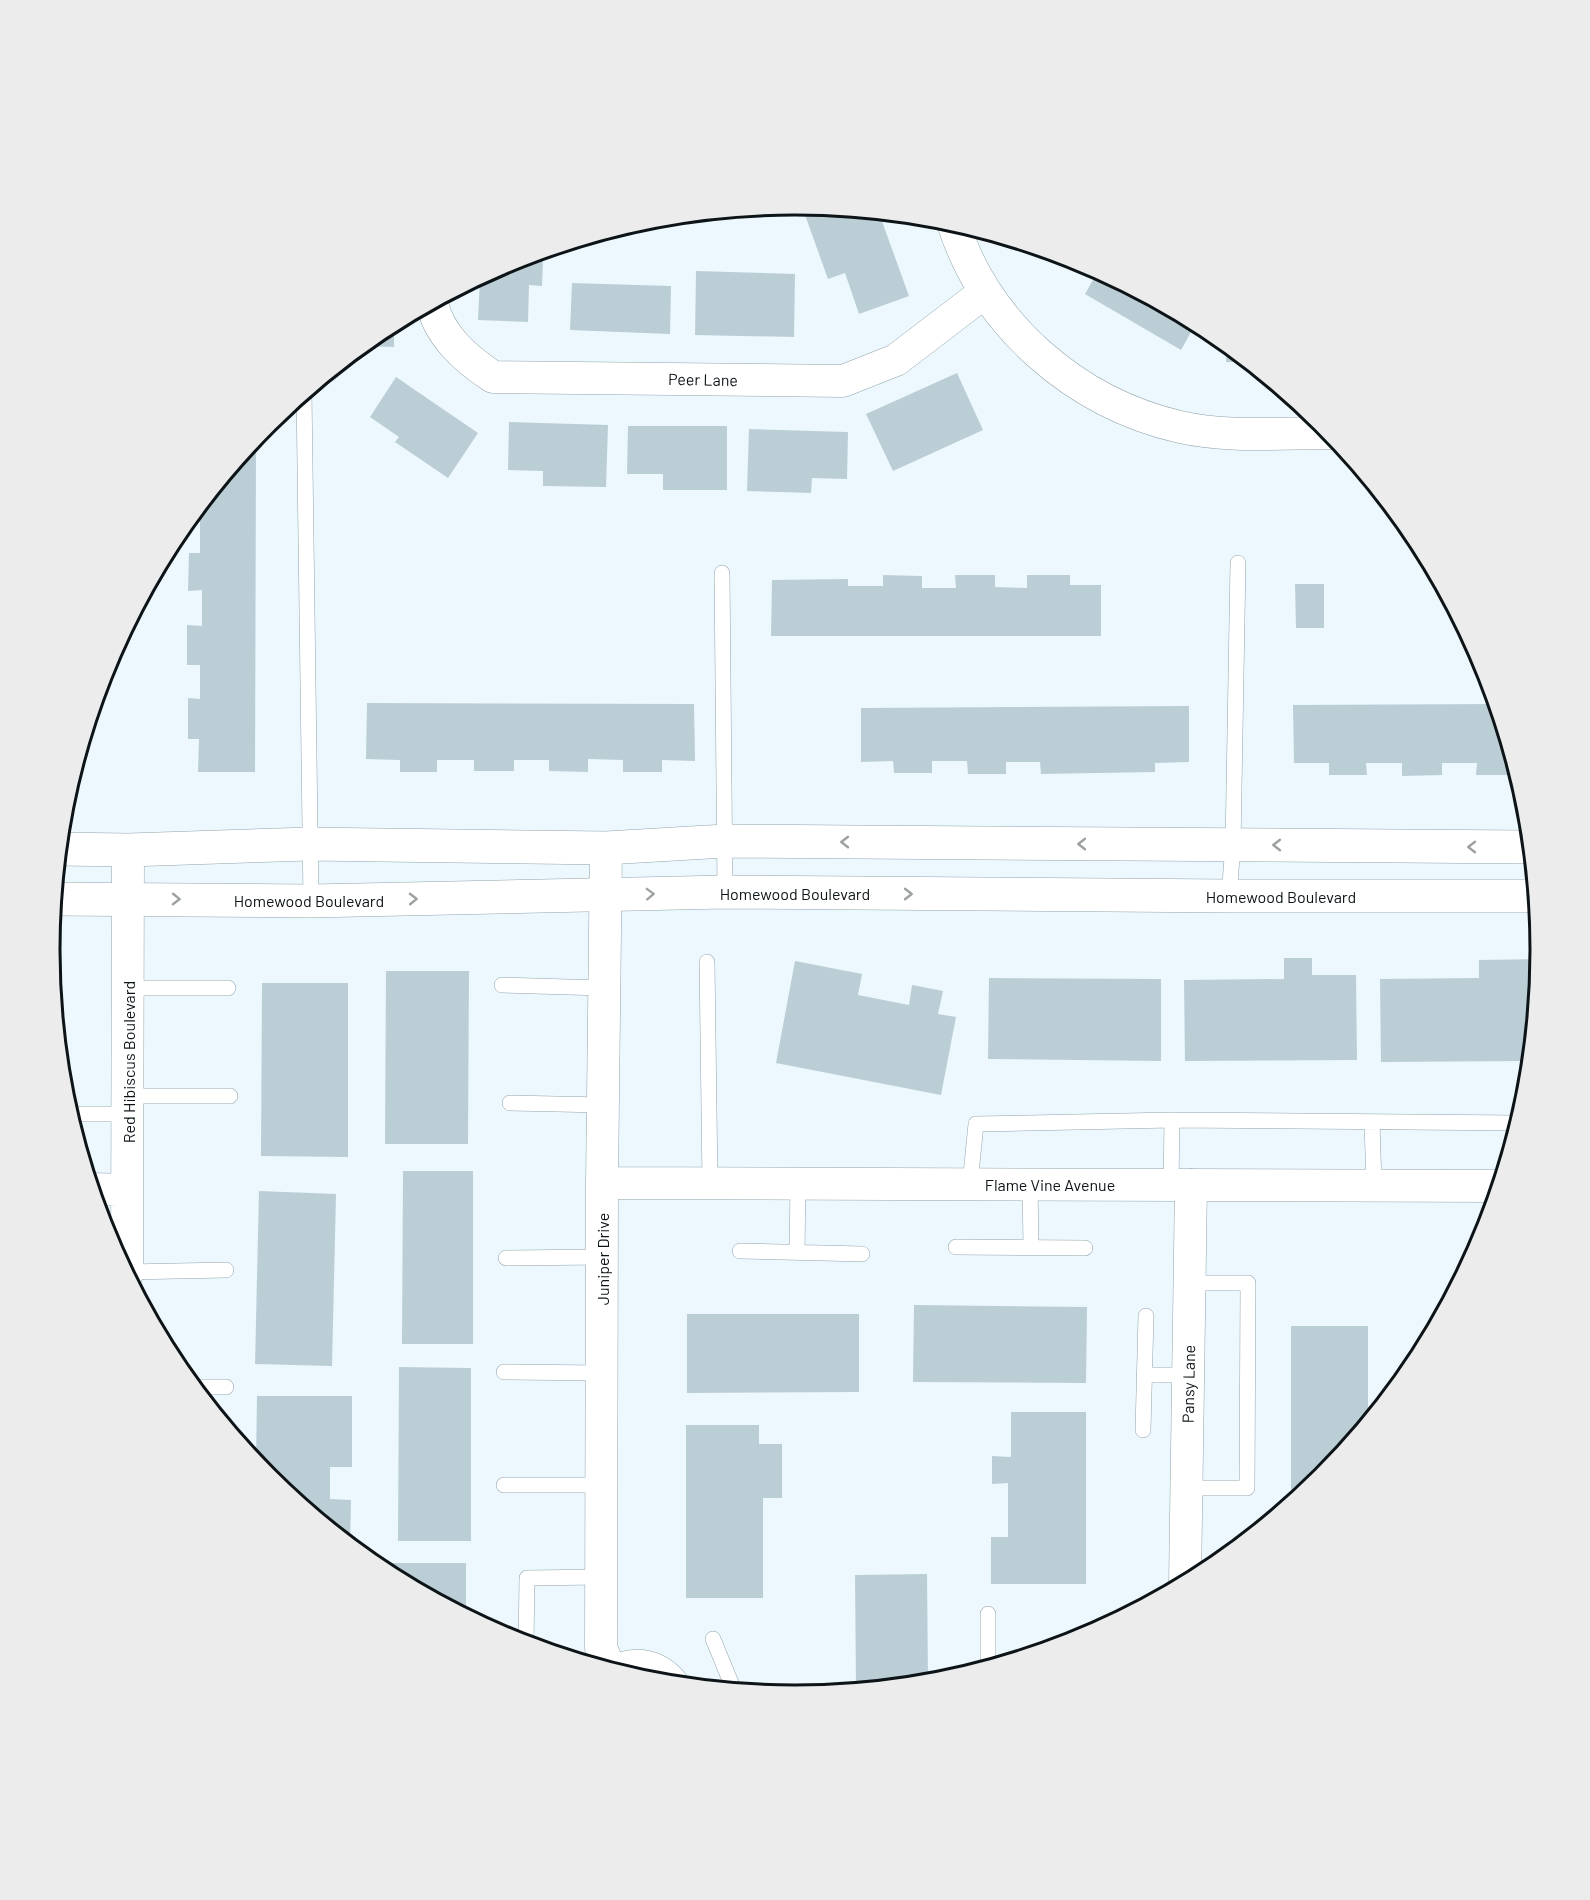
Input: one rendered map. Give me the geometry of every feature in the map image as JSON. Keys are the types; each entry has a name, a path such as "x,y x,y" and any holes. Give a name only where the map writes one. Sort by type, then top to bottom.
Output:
{"street":[{"path":"957,233 985,292 1015,331 1050,364 1090,392 1135,414 1182,427 1231,433 1318,433"},
{"name":"Peer Lane","path":"435,309 443,329 456,348 473,364 493,377 843,381 896,360 985,292"},
{"path":"67,849 128,850 309,844 606,848 724,840 1523,847"},
{"name":"Juniper Drive","path":"606,848 602,1183 601,1648 606,1660"},
{"name":"Red Hibiscus Boulevard","path":"127,1255 128,850"},
{"name":"Homewood Boulevard","path":"62,899 310,901 725,892 1528,896"},
{"name":"Flame Vine Avenue","path":"602,1183 1491,1186"},
{"name":"Pansy Lane","path":"1181,1185 1190,1283 1185,1572"},
{"path":"101,1190 127,1190"},
{"path":"632,1666 640,1665 654,1668 660,1672"}],"lane":[{"path":"304,403 310,901"},
{"path":"1229,896 1233,845 1238,564"},
{"path":"722,573 725,892"},
{"path":"707,962 710,1183"},
{"path":"502,985 604,988"},
{"path":"128,988 228,988"},
{"path":"79,1113 128,1105 230,1096"},
{"path":"510,1102 603,1105"},
{"path":"1172,1120 1181,1185"},
{"path":"970,1184 976,1124 1172,1120 1509,1124"},
{"path":"1372,1122 1374,1185"},
{"path":"797,1252 798,1183"},
{"path":"1030,1184 1031,1248"},
{"path":"956,1247 1085,1248"},
{"path":"740,1251 862,1254"},
{"path":"506,1258 602,1257"},
{"path":"135,1273 226,1270"},
{"path":"1187,1488 1247,1488 1248,1283 1190,1283"},
{"path":"1143,1430 1146,1316"},
{"path":"504,1372 602,1373"},
{"path":"1144,1375 1188,1375"},
{"path":"205,1387 226,1387"},
{"path":"504,1485 601,1485"},
{"path":"526,1634 527,1578 601,1577"},
{"path":"988,1614 988,1659"},
{"path":"713,1639 726,1681"}],"building":[{"path":"805,215 882,220 909,296 859,314 845,273 828,279"},
{"path":"543,260 542,286 529,285 528,322 478,320 480,287"},
{"path":"696,271 795,274 794,337 695,335"},
{"path":"1094,279 1162,313 1191,332 1181,350 1085,294"},
{"path":"572,283 671,286 670,334 570,330"},
{"path":"394,335 394,347 377,346"},
{"path":"1226,356 1235,362 1226,362"},
{"path":"957,373 983,430 893,471 866,414"},
{"path":"396,377 478,433 448,478 395,442 399,437 370,417"},
{"path":"509,422 608,425 606,487 543,486 543,471 508,470"},
{"path":"628,426 727,426 727,490 663,490 663,474 627,474"},
{"path":"749,429 848,432 847,479 812,478 811,493 747,491"},
{"path":"256,450 255,772 198,772 199,739 188,739 188,698 200,699 200,665 187,665 187,625 202,626 202,590 188,591 189,553 200,553 200,520"},
{"path":"883,575 922,576 922,588 956,588 955,575 995,575 995,587 1027,588 1027,575 1070,575 1070,585 1101,585 1101,636 771,636 772,580 848,579 848,586 883,586"},
{"path":"1295,584 1324,584 1324,628 1296,628"},
{"path":"367,703 694,704 695,761 662,760 662,772 623,772 623,760 588,759 588,772 549,771 549,760 514,760 514,771 474,771 474,760 437,760 437,772 400,772 400,760 366,759"},
{"path":"1487,704 1509,775 1476,775 1477,763 1442,763 1442,775 1402,776 1402,763 1366,763 1367,775 1329,775 1329,763 1294,763 1293,705"},
{"path":"1189,706 1189,762 1155,763 1155,772 1041,774 1040,762 1006,762 1006,774 968,774 967,761 932,761 932,773 894,773 893,761 861,762 861,708"},
{"path":"1284,958 1312,958 1312,975 1356,975 1357,1060 1185,1061 1184,980 1284,979"},
{"path":"1530,959 1521,1061 1381,1062 1380,979 1479,978 1479,960"},
{"path":"795,961 862,974 858,995 909,1005 912,985 943,991 938,1014 956,1017 941,1095 776,1063"},
{"path":"386,971 469,971 468,1144 385,1144"},
{"path":"989,978 1161,979 1161,1061 988,1059"},
{"path":"262,983 348,983 348,1157 261,1156"},
{"path":"403,1171 473,1171 473,1344 402,1344"},
{"path":"259,1191 336,1194 332,1366 255,1364"},
{"path":"914,1305 1087,1307 1086,1383 913,1382"},
{"path":"687,1314 859,1314 859,1392 687,1393"},
{"path":"1291,1326 1368,1326 1368,1410 1348,1435 1291,1493"},
{"path":"399,1367 471,1368 471,1541 398,1541"},
{"path":"257,1396 352,1396 352,1467 330,1467 330,1499 351,1500 350,1535 310,1503 256,1450"},
{"path":"1011,1412 1086,1412 1086,1584 991,1584 991,1537 1008,1537 1008,1483 992,1484 992,1456 1011,1457"},
{"path":"686,1425 759,1425 759,1444 782,1444 782,1498 763,1498 763,1598 686,1598"},
{"path":"390,1563 466,1563 466,1607 427,1587"},
{"path":"927,1574 928,1673 856,1682 855,1575"}]}
